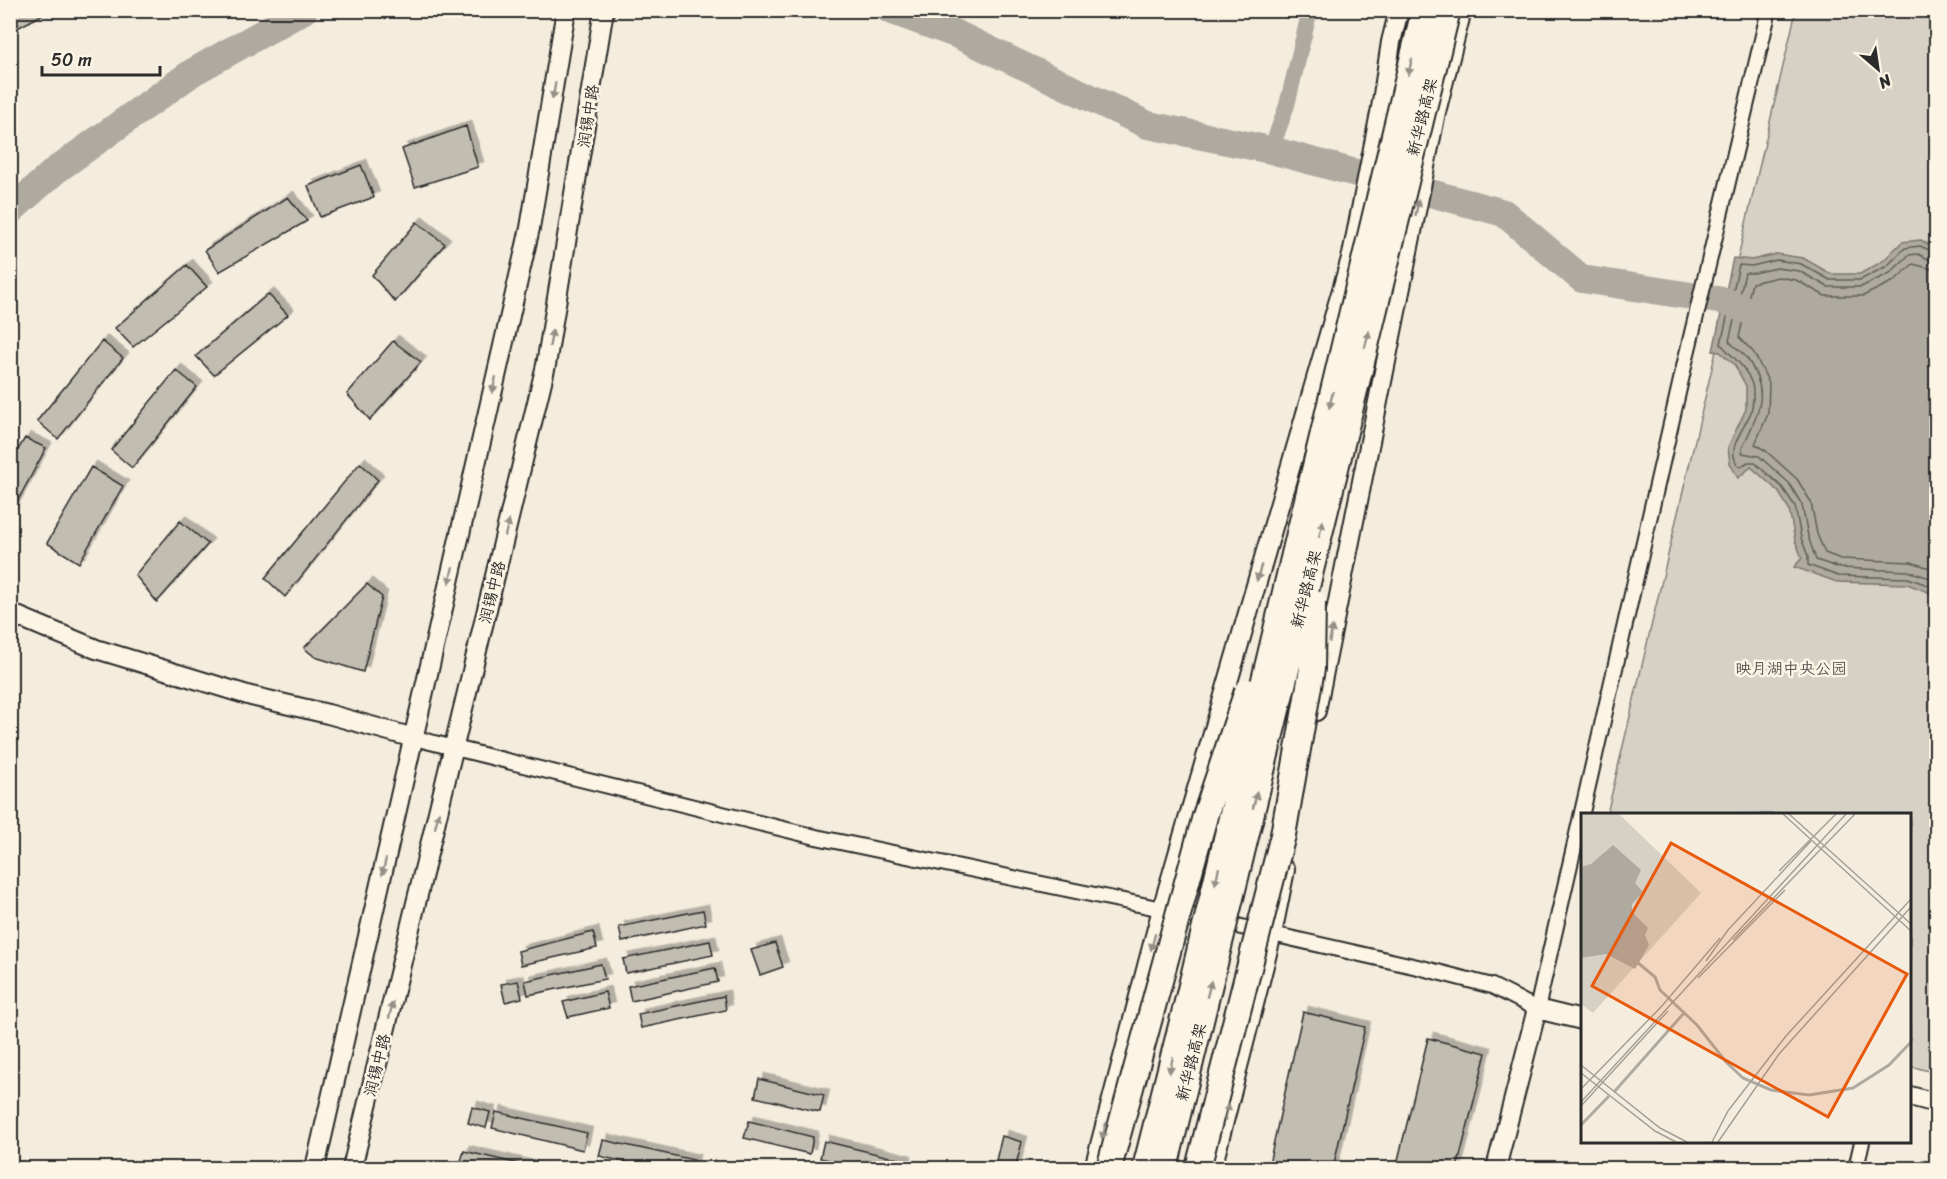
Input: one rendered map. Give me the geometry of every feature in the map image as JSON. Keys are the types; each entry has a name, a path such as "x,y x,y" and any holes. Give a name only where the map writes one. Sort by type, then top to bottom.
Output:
{"highway":[{"name":"新华路高架","path":"1165,1168 1305,553 1424,10"},
{"name":"新华路高架","path":"1145,1168 1194,972 1448,10"},
{"path":"1109,1168 1205,816 1305,553"},
{"path":"1198,1168 1283,835 1312,669 1305,553"}],"main road":[{"path":"315,1168 530,228 566,10"},
{"name":"润锡中路","path":"352,1168 546,365 604,10"},
{"path":"1094,1168 1162,909 1352,255 1381,108 1391,42 1399,10"},
{"path":"1212,1168 1272,934 1395,310 1436,112 1462,10"},
{"path":"10,613 106,652 251,696 414,738"},
{"path":"1496,1168 1537,1009 1581,1020"},
{"path":"1911,1096 1936,1102"}],"street":[{"path":"1582,813 1686,358 1769,10"},
{"path":"414,738 816,837 1162,909 1492,986 1537,1009 1581,817"},
{"path":"1856,1168 1862,1143"}],"green space":[{"name":"映月湖中央公园","path":"1796,11 1936,11 1936,1073 1911,1066 1911,813 1607,813"}],"water":[{"path":"1921,240 1936,249 1936,595 1907,584 1837,582 1794,567 1802,558 1795,540 1789,509 1778,491 1751,467 1738,478 1730,463 1728,447 1746,409 1746,386 1734,364 1720,352 1713,351 1733,258 1752,260 1776,254 1803,258 1831,274 1860,274 1883,261 1902,242"}],"building":[{"path":"10,10 51,10 10,32"},
{"path":"466,126 478,167 415,187 402,149"},
{"path":"361,165 374,197 320,217 308,186"},
{"path":"288,197 307,221 219,272 205,250"},
{"path":"417,222 445,244 395,302 372,275"},
{"path":"187,265 207,287 133,347 115,328"},
{"path":"268,294 288,315 214,375 196,356"},
{"path":"102,341 123,358 58,439 37,421"},
{"path":"393,341 421,362 370,420 347,394"},
{"path":"176,370 197,387 132,468 111,450"},
{"path":"25,438 46,448 10,515 10,463"},
{"path":"360,463 378,480 285,597 265,578"},
{"path":"91,467 123,486 79,563 47,543"},
{"path":"180,521 208,544 157,602 135,575"},
{"path":"367,584 382,597 363,672 315,657 304,648"},
{"path":"703,910 706,924 622,942 619,927"},
{"path":"593,932 597,948 521,965 518,951"},
{"path":"710,941 713,955 626,973 623,959"},
{"path":"775,943 783,967 760,975 751,950"},
{"path":"601,964 605,979 528,995 525,981"},
{"path":"715,968 718,982 631,1001 628,986"},
{"path":"518,981 522,998 505,1002 501,984"},
{"path":"605,992 609,1008 568,1017 563,1002"},
{"path":"724,996 726,1010 641,1028 638,1014"},
{"path":"1303,1012 1365,1027 1333,1168 1268,1168"},
{"path":"1428,1038 1486,1053 1457,1168 1396,1168"},
{"path":"759,1079 824,1095 820,1112 755,1097"},
{"path":"472,1107 490,1112 486,1128 468,1123"},
{"path":"496,1112 587,1133 583,1150 492,1128"},
{"path":"749,1121 813,1137 810,1154 744,1138"},
{"path":"1002,1136 1022,1142 1015,1168 994,1168"},
{"path":"603,1140 694,1160 693,1168 651,1168 599,1156"},
{"path":"824,1141 906,1161 905,1168 863,1168 820,1158"},
{"path":"464,1151 536,1168 459,1168"}],"waterway":[{"path":"10,211 56,170 193,72 304,10"},
{"path":"890,10 956,34 1148,125 1271,150 1504,213 1582,279 1724,301 1759,315"},
{"path":"1271,150 1287,105 1310,10"}]}
